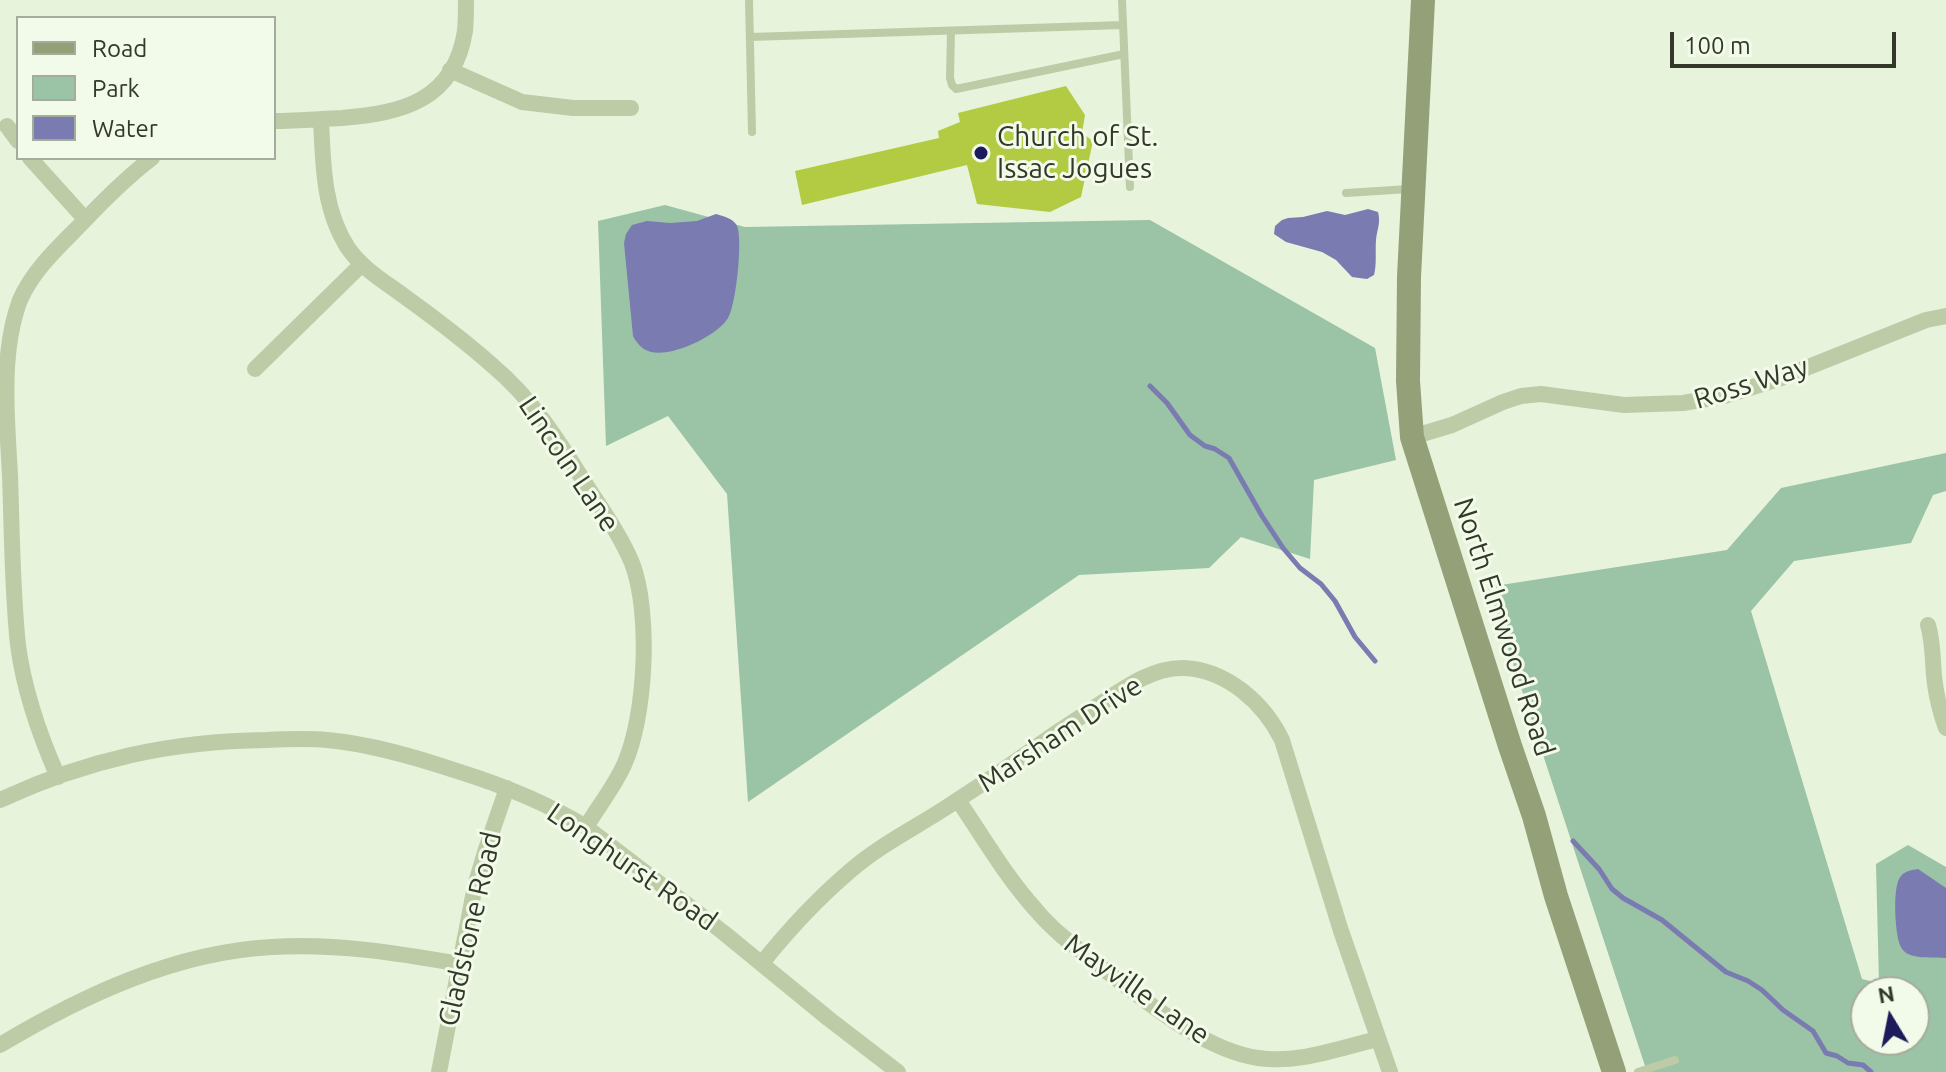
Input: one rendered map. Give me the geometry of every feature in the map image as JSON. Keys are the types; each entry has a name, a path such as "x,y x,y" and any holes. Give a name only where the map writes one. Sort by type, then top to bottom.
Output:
{"main road":[{"name":"North Elmwood Road","path":"1423,0 1409,265 1408,381 1412,437 1614,1072"}],"street":[{"path":"276,121 376,115 415,104 432,93 455,62 463,37 466,0"},
{"path":"450,70 522,102 573,108 631,108"},
{"name":"Lincoln Lane","path":"321,119 323,164 331,207 349,249 362,264 468,345 525,396 577,469 632,562 643,626 636,732 623,766 586,827"},
{"path":"7,126 16,138"},
{"path":"32,160 85,219"},
{"path":"58,777 39,733 22,676 15,624 6,371 11,324 29,282 41,265 113,190 150,160"},
{"path":"255,369 362,264"},
{"name":"Ross Way","path":"1412,437 1452,425 1521,396 1541,394 1624,405 1713,399 1781,378 1926,320 1946,316"},
{"path":"1928,625 1933,641 1938,704 1946,728"},
{"name":"Marsham Drive","path":"762,963 794,923 851,869 885,845 958,800 1111,696 1165,670 1183,668 1201,671 1249,695 1262,707 1282,740 1337,918 1390,1072"},
{"name":"Longhurst Road","path":"0,800 104,760 203,742 326,740 376,747 400,754 507,788 586,827 898,1072"},
{"name":"Gladstone Road","path":"439,1072 480,867 507,788"},
{"name":"Mayville Lane","path":"958,800 1015,884 1051,926 1179,1025 1218,1045 1257,1058 1295,1058 1378,1039"},
{"path":"0,1045 77,1002 141,976 205,956 270,947 313,946 394,952 460,964"}],"lane":[{"path":"749,0 752,132"},
{"path":"1122,0 1130,187"},
{"path":"750,37 1123,25"},
{"path":"951,31 950,78 956,89 1124,54"},
{"path":"1346,193 1412,189"},
{"path":"1638,1072 1675,1060"}],"green space":[{"path":"665,205 745,227 1150,220 1375,348 1396,460 1314,480 1310,559 1241,537 1209,568 1079,575 748,802 727,494 668,416 606,446 598,221"},
{"path":"1946,453 1946,491 1933,495 1911,543 1794,561 1751,611 1861,976 1850,976 1850,1056 1930,1056 1930,976 1879,976 1876,864 1908,845 1946,867 1946,1072 1647,1072 1488,587 1727,550 1781,488"}],"water":[{"path":"1368,209 1378,212 1379,219 1374,275 1367,279 1352,277 1336,260 1322,252 1286,242 1274,234 1275,226 1288,218 1327,211 1345,215"},
{"path":"716,214 733,221 739,233 736,287 728,318 714,332 694,344 660,353 645,350 633,336 624,243 626,234 632,225 647,221 697,221"},
{"path":"1918,869 1946,888 1946,958 1912,956 1900,945 1895,909 1896,889 1904,873"}],"building":[{"name":"Church of St. Issac Jogues","path":"1066,86 1085,115 1082,133 1093,141 1081,197 1050,212 977,204 967,165 802,205 795,171 939,138 938,131 960,122 958,113"}],"waterway":[{"path":"1150,386 1167,403 1190,435 1229,458 1283,548 1335,601 1355,637 1375,661"},
{"path":"1573,841 1623,898 1662,920 1726,972 1762,990 1783,1010 1813,1031 1826,1053 1848,1063 1863,1065 1871,1072"}],"place":[{"name":"Church of St. Issac Jogues","path":"981,153"}]}
